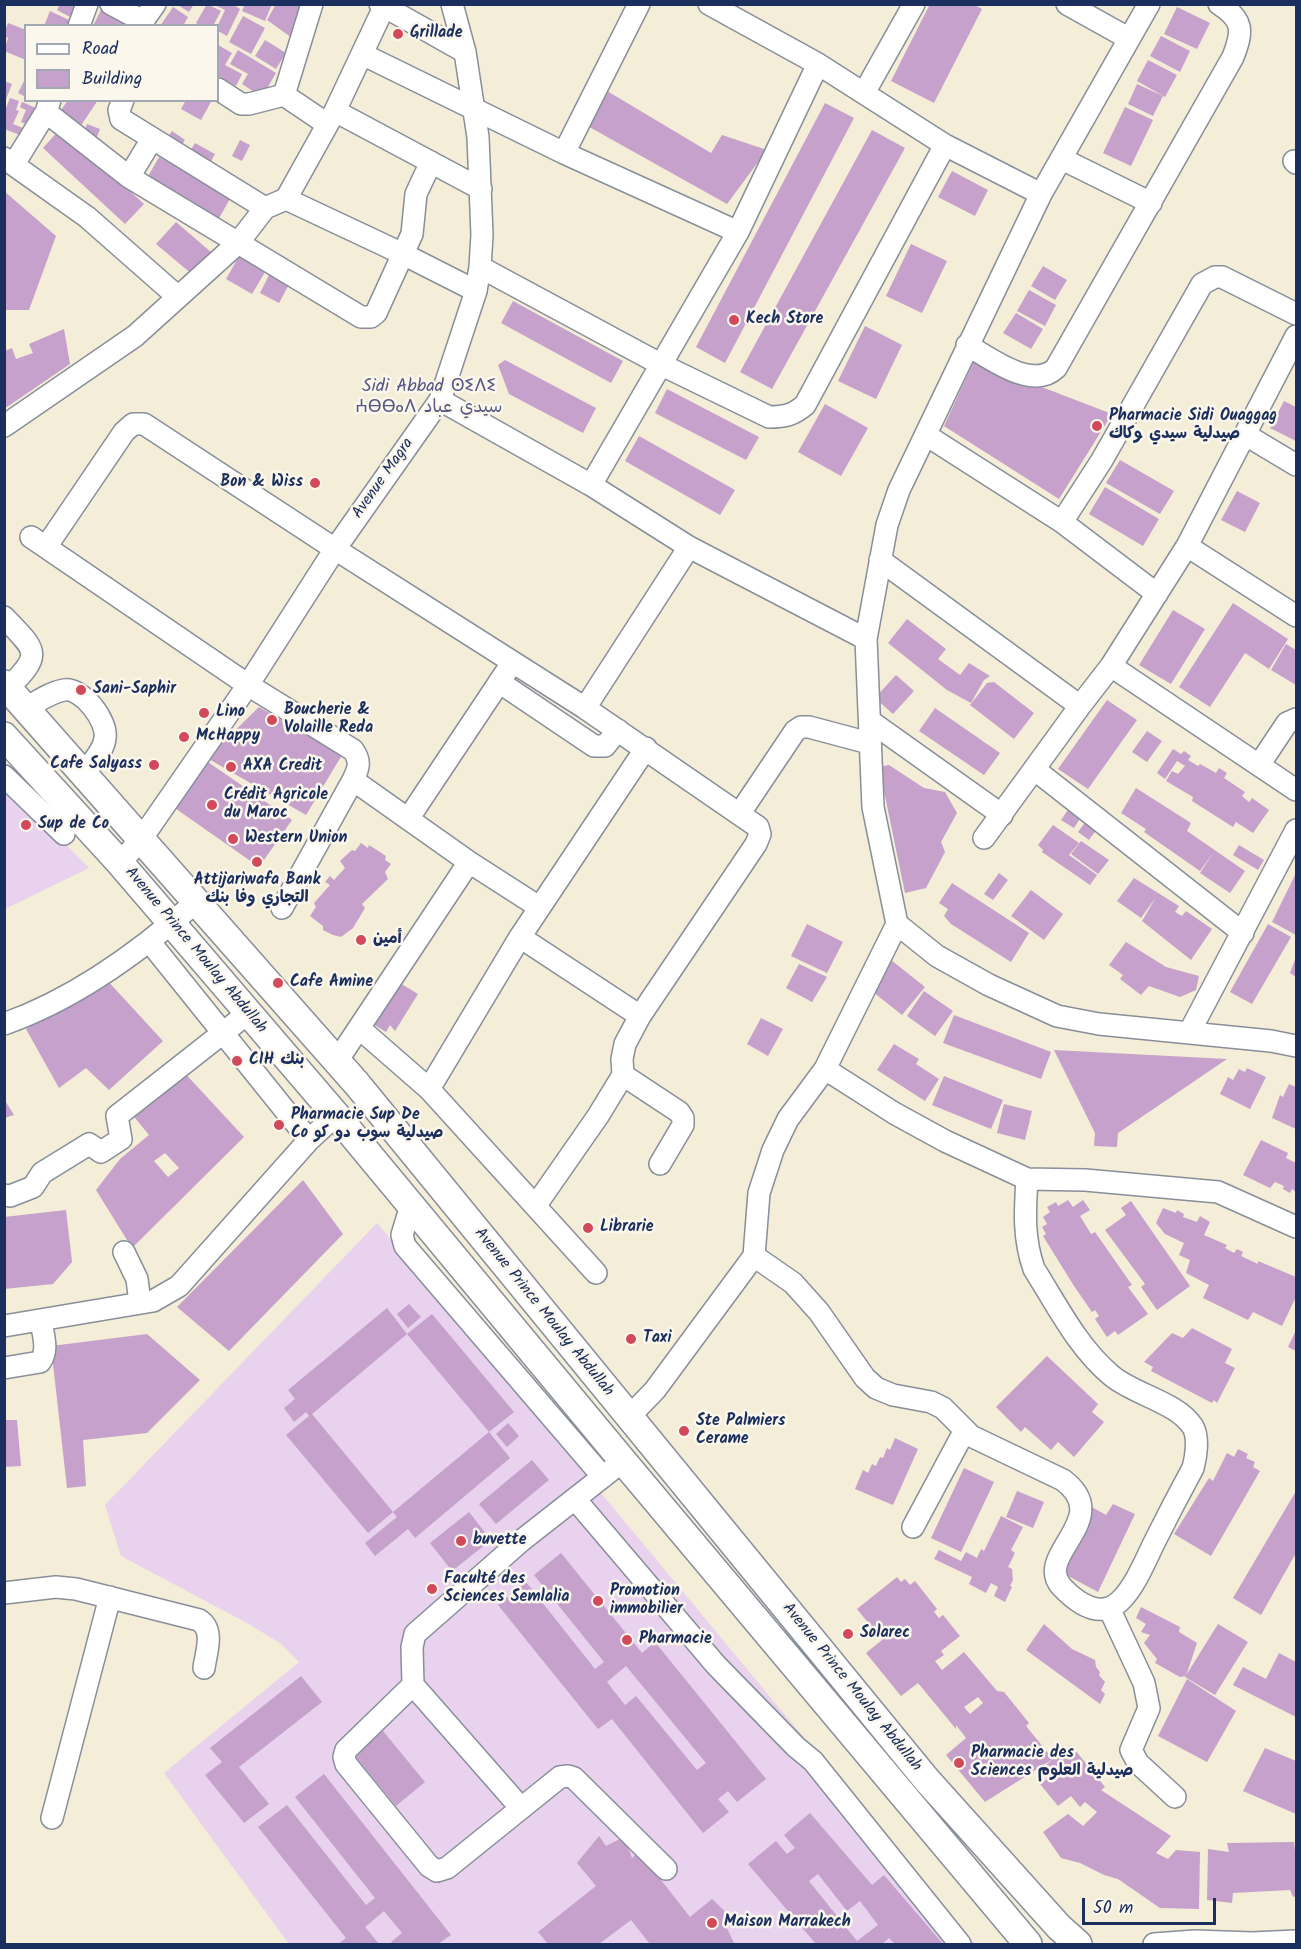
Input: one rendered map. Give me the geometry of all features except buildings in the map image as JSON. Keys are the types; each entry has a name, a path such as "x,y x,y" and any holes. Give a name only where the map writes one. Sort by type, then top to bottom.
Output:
{"main road":[{"name":"Avenue Prince Moulay Abdullah","path":"6,686 337,1061 926,1779 1059,1927 1078,1944"},
{"name":"Avenue Prince Moulay Abdullah","path":"4,736 37,791 120,862 411,1205 613,1469 1028,1944"}],"street":[{"path":"80,24 87,4"},
{"path":"111,4 147,17"},
{"path":"284,95 312,4"},
{"name":"Avenue Magra","path":"120,862 142,838 248,685 335,549 440,400 476,291 482,235 478,137 465,52 452,4"},
{"path":"564,153 639,4"},
{"path":"709,4 818,64 945,145 1041,194"},
{"path":"864,93 914,4"},
{"path":"1067,4 1128,38"},
{"path":"628,1418 655,1390 754,1256 759,1193 773,1150 788,1119 825,1069 897,924 873,807 866,639 887,525 899,490 1041,194 1149,4"},
{"path":"967,345 1021,374 1039,377 1051,373 1056,368 1233,57 1240,39 1237,19 1233,13 1219,4"},
{"path":"4,426 135,336 238,243 265,208 286,199 331,117 385,5 465,52"},
{"path":"362,54 564,153 738,231"},
{"path":"591,485 738,231 818,64"},
{"path":"219,90 241,104 284,95 431,162 481,189"},
{"path":"122,102 119,110 121,119 265,208"},
{"path":"178,297 87,217 9,161 48,106 129,177 361,317 371,317 376,314 412,234 416,194 431,162"},
{"path":"129,177 152,139"},
{"path":"480,267 662,365 769,417 794,414 805,405 945,145"},
{"path":"1062,159 1151,203"},
{"path":"286,199 476,291"},
{"path":"1062,522 1125,422 1202,284 1215,277 1222,277 1296,314"},
{"path":"984,837 1112,666 1187,546 1296,336"},
{"path":"440,400 591,485 689,547 866,639"},
{"path":"282,908 353,780 359,766 358,757 353,750 248,685 38,542 128,427 139,423 149,426 335,549 585,708 758,827 759,834 756,844 640,1016 625,1044 622,1059 623,1075 598,1116 536,1205"},
{"path":"926,435 1062,522 1157,594"},
{"path":"1246,435 1296,465"},
{"path":"1187,546 1296,616"},
{"path":"585,708 689,547"},
{"path":"880,560 1080,706"},
{"path":"4,617 28,642 32,651 29,667 6,686"},
{"path":"408,819 512,663"},
{"path":"1112,666 1296,790"},
{"path":"499,682 594,746 605,746 618,730"},
{"path":"26,708 63,690 76,691 82,695 102,718 106,730 104,743 84,774"},
{"path":"1259,765 1287,723 1296,718"},
{"path":"870,721 1002,815"},
{"path":"740,813 795,731 801,727 809,727 869,743"},
{"path":"429,1089 539,907 646,748"},
{"path":"1034,769 1243,933"},
{"path":"4,776 37,791 64,834"},
{"path":"353,780 469,862 539,907"},
{"path":"1189,1033 1295,836"},
{"path":"337,1061 469,862"},
{"path":"4,1024 29,1016 86,984 149,941 196,901"},
{"path":"897,924 936,956 989,985 1057,1016 1099,1024 1271,1041 1296,1046"},
{"path":"520,937 640,1016"},
{"path":"149,941 309,1140"},
{"path":"4,1195 10,1196 33,1187 42,1173 89,1144 102,1152 121,1139 117,1116 248,1014"},
{"path":"359,1028 429,1089 596,1273"},
{"path":"825,1069 894,1113 945,1141 1026,1179 1084,1180 1218,1192 1296,1227"},
{"path":"623,1075 683,1118 683,1125 660,1164"},
{"path":"4,1326 153,1301 179,1286 309,1140 336,1114"},
{"path":"754,1256 793,1283 819,1312 865,1378 876,1388 893,1395 931,1402 943,1408 971,1436 1063,1480 1074,1489 1080,1497 1082,1509 1080,1519 1061,1553 1056,1576 1060,1584 1078,1602 1097,1609 1109,1608 1121,1600 1137,1576 1193,1468 1196,1455 1194,1428 1178,1413 1124,1385 1110,1375 1079,1341 1034,1269 1029,1256 1024,1221 1026,1179"},
{"path":"124,1252 137,1279 140,1303"},
{"path":"4,1368 40,1362 46,1348 41,1321"},
{"path":"913,1527 965,1430"},
{"path":"520,1807 413,1685 412,1647 415,1635 521,1541 613,1469"},
{"path":"575,1499 716,1665 796,1747 813,1761 960,1944"},
{"path":"4,1593 56,1587 76,1588 199,1620 205,1624 209,1633 204,1668"},
{"path":"52,1818 110,1597"},
{"path":"1109,1608 1144,1683 1149,1708 1131,1750 1138,1763 1175,1797"},
{"path":"413,1685 346,1750 344,1757 346,1764 429,1866 437,1870 447,1868 520,1807 560,1777 568,1776 574,1778 666,1869"},
{"path":"1154,1944 1195,1941 1251,1944 1296,1941"}],"shaded area":[{"name":"Sup de Co","path":"5,783 89,868 5,909"},
{"name":"Faculté des Sciences Semlalia","path":"377,1223 975,1944 289,1944 164,1773 299,1662 280,1643 247,1623 121,1556 105,1505"}],"place":[{"name":"Grillade","path":"398,34"},
{"name":"Kech Store","path":"734,320"},
{"name":"Pharmacie Sidi Ouaggag صيدلية سيدي وكاك","path":"1097,426"},
{"name":"Bon & Wiss","path":"315,483"},
{"name":"Sani-Saphir","path":"81,690"},
{"name":"Lino","path":"204,713"},
{"name":"Boucherie & Volaille Reda","path":"272,720"},
{"name":"McHappy","path":"184,737"},
{"name":"Cafe Salyass","path":"154,765"},
{"name":"AXA Credit","path":"231,767"},
{"name":"Crédit Agricole du Maroc","path":"212,805"},
{"name":"Sup de Co","path":"26,825"},
{"name":"Western Union","path":"233,839"},
{"name":"Attijariwafa Bank التجاري وفا بنك","path":"257,862"},
{"name":"أمين","path":"361,940"},
{"name":"Cafe Amine","path":"278,983"},
{"name":"CIH بنك","path":"237,1061"},
{"name":"Pharmacie Sup De Co صيدلية سوب دو كو","path":"279,1125"},
{"name":"Librarie","path":"588,1228"},
{"name":"Taxi","path":"631,1339"},
{"name":"Ste Palmiers Cerame","path":"684,1431"},
{"name":"buvette","path":"461,1541"},
{"name":"Faculté des Sciences Semlalia","path":"432,1589"},
{"name":"Promotion immobilier","path":"598,1601"},
{"name":"Solarec","path":"848,1634"},
{"name":"Pharmacie","path":"627,1640"},
{"name":"Pharmacie des Sciences صيدلية العلوم","path":"959,1763"},
{"name":"Maison Marrakech","path":"712,1923"}],"district":[{"name":"Sidi Abbad ⵙⵉⴷⵉ ⵄⴱⴱⴰⴷ سيدي عباد","path":"429,398"}]}
